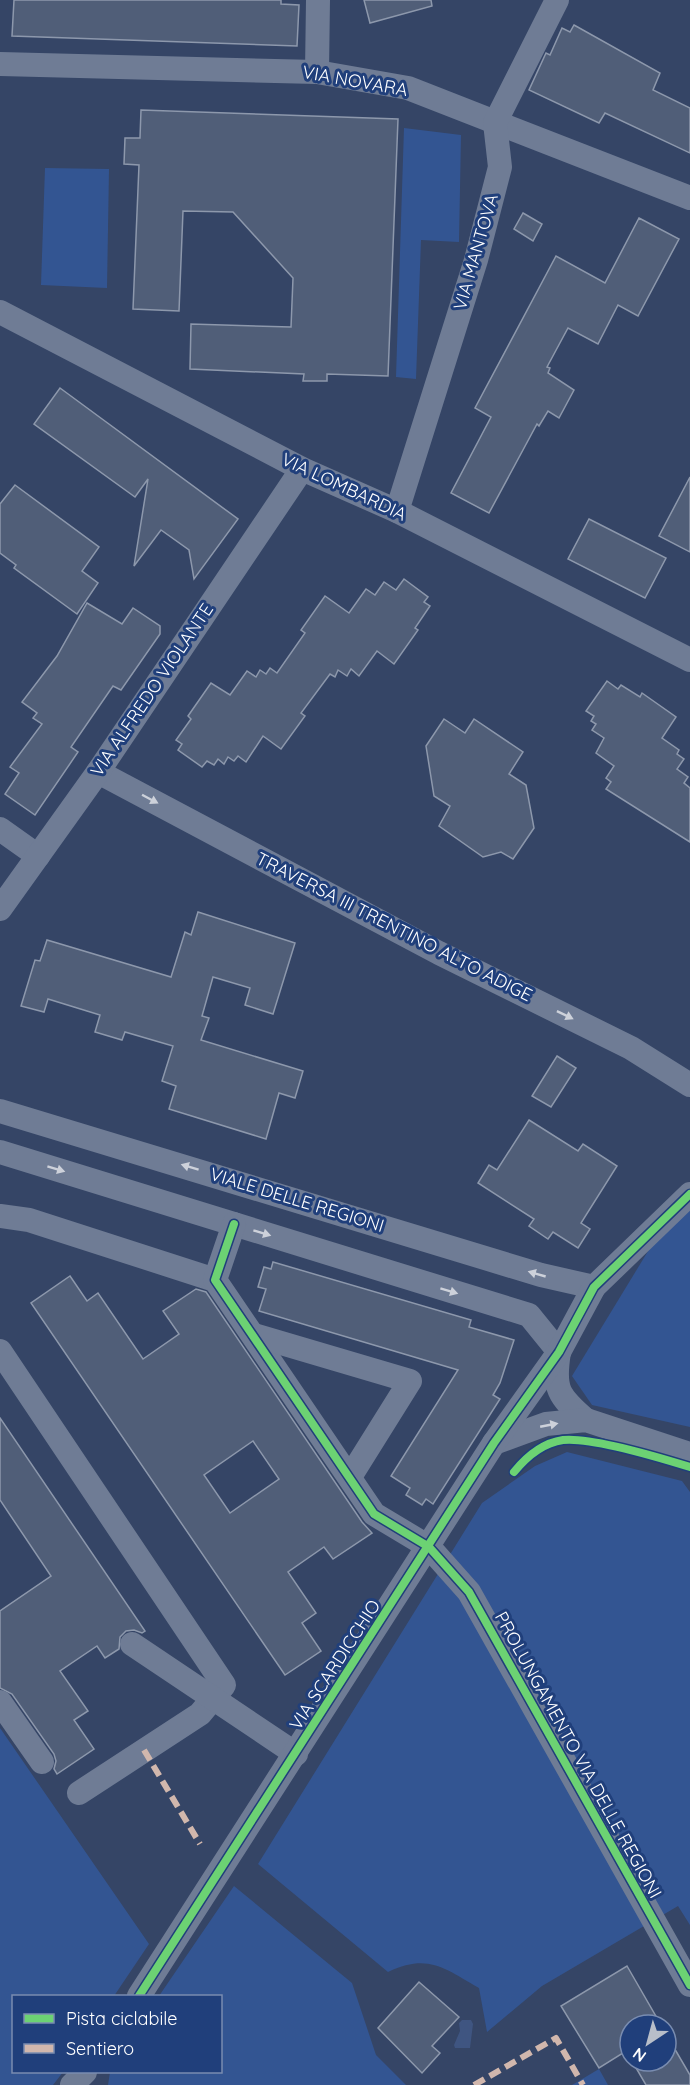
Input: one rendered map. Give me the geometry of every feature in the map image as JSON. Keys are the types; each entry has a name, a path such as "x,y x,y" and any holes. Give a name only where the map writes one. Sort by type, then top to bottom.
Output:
{"street":[{"path":"317,72 318,0"},
{"path":"495,123 557,0"},
{"name":"VIA NOVARA","path":"0,64 317,72 408,88 690,198"},
{"name":"VIA MANTOVA","path":"397,511 476,260 500,167 495,123"},
{"name":"VIA LOMBARDIA","path":"0,312 302,469 397,511 690,660"},
{"name":"VIA ALFREDO VIOLANTE","path":"0,909 98,772 302,469"},
{"name":"TRAVERSA III TRENTINO ALTO ADIGE","path":"98,772 439,953 631,1048 690,1085"},
{"path":"0,830 38,856"},
{"name":"VIALE DELLE REGIONI","path":"0,1111 541,1275 594,1287"},
{"path":"0,1152 529,1316 559,1352 555,1378 565,1402 586,1420 690,1454"},
{"name":"VIA SCARDICCHIO","path":"140,1995 494,1443 559,1352 594,1287 690,1194"},
{"path":"0,1216 29,1220 215,1280 234,1224"},
{"name":"PROLUNGAMENTO VIA DELLE REGIONI","path":"215,1280 374,1514 429,1547 469,1592 690,1985"},
{"path":"254,1335 410,1381 350,1477"},
{"path":"0,1351 224,1685 200,1714 79,1793"},
{"path":"494,1443 546,1424 586,1420"},
{"path":"132,1644 296,1754"},
{"path":"0,1702 42,1762"},
{"path":"72,2085 84,2073"}],"shaded area":[{"path":"404,128 461,135 459,242 421,240 416,379 396,377"},
{"path":"45,168 109,169 107,288 41,285"},
{"path":"690,1207 690,1427 592,1405 572,1376 653,1243"},
{"path":"567,1452 682,1481 690,1492 690,1925 678,1906 542,1986 487,2032 479,1988 445,1969 425,1963 402,1966 388,1972 258,1864 482,1503 535,1466"},
{"path":"0,1728 149,1944 115,1995 12,1995 12,2073 62,2073 53,2085 0,2085"},
{"path":"234,1886 352,1983 376,2055 406,2085 108,2085 110,2073 222,2073 222,1995 160,1995"},
{"path":"462,2020 471,2020 473,2024 470,2048 455,2048 454,2045 460,2031 459,2023"},
{"path":"599,2069 608,2085 572,2085"}],"building":[{"path":"14,0 281,0 281,4 299,5 297,46 12,36"},
{"path":"364,0 431,0 432,6 370,23"},
{"path":"574,25 660,73 653,90 690,108 690,153 605,113 599,123 529,90 546,53 550,55 562,28 570,32"},
{"path":"141,110 398,119 388,376 327,374 327,381 303,381 304,374 190,369 191,324 291,327 293,278 233,212 183,211 179,311 133,309 139,165 124,164 125,138 140,138"},
{"path":"523,213 542,224 533,241 514,229"},
{"path":"639,218 679,239 638,316 618,305 598,344 568,328 547,367 550,368 548,373 574,390 559,418 548,411 539,426 537,424 489,513 451,493 491,417 475,408 556,256 605,283"},
{"path":"60,388 238,519 194,579 189,550 161,530 134,566 148,479 135,497 34,424"},
{"path":"690,477 690,552 659,536"},
{"path":"15,485 99,547 82,571 98,583 77,614 14,568 16,565 0,553 0,504"},
{"path":"589,519 666,558 645,598 568,559"},
{"path":"404,579 428,597 424,602 430,606 415,628 418,630 394,664 377,651 359,676 351,669 347,676 338,670 335,677 330,674 301,713 305,716 281,749 263,736 246,762 238,756 234,761 228,757 224,764 218,759 214,765 207,761 202,767 178,750 182,744 176,740 191,719 188,716 211,683 230,695 247,671 256,677 260,670 266,674 270,668 277,673 305,633 301,630 325,596 349,613 366,589 375,595 384,582 396,590"},
{"path":"87,603 122,624 133,608 160,626 160,634 121,690 113,686 71,747 78,752 35,815 5,794 19,773 10,767 42,724 33,718 37,713 22,702 57,656"},
{"path":"607,681 618,689 621,685 640,697 642,693 676,717 662,738 679,750 677,754 684,759 677,769 688,777 684,783 690,788 690,842 606,789 611,782 606,778 614,766 596,753 604,738 592,730 596,724 591,721 594,716 586,711"},
{"path":"444,719 465,733 474,719 523,752 509,774 526,785 534,828 513,859 501,852 483,857 439,826 450,806 434,796 426,746"},
{"path":"198,912 295,943 273,1014 245,1005 250,988 213,977 202,1016 209,1018 201,1040 303,1071 295,1098 279,1093 266,1139 169,1109 176,1086 162,1081 173,1046 125,1032 122,1040 95,1032 100,1015 48,999 44,1012 21,1006 35,960 40,961 47,940 171,977 185,932 191,935"},
{"path":"557,1056 576,1068 551,1107 532,1096"},
{"path":"529,1120 578,1151 583,1144 617,1166 581,1223 590,1229 578,1248 553,1232 548,1239 529,1226 534,1219 478,1183 489,1165 497,1170"},
{"path":"273,1262 471,1320 469,1327 514,1340 500,1383 493,1395 500,1399 433,1504 426,1499 422,1505 406,1495 410,1488 391,1476 458,1370 259,1311 266,1289 258,1287 264,1267 271,1269"},
{"path":"70,1276 87,1301 98,1293 143,1359 179,1334 163,1311 196,1289 206,1292 362,1522 372,1533 333,1559 324,1547 288,1572 316,1613 302,1623 321,1651 285,1675 31,1303","holes":["253,1441 279,1479 230,1513 204,1475"]},
{"path":"0,1418 145,1631 142,1633 134,1630 126,1631 120,1637 119,1649 105,1658 97,1646 60,1671 88,1711 74,1720 94,1749 57,1774 54,1769 56,1761 54,1754 12,1694 0,1688 0,1611 51,1576 0,1500"},
{"path":"627,1966 654,2013 618,2013 618,2056 599,2068 561,2006"},
{"path":"419,1982 459,2017 432,2046 440,2053 422,2073 378,2028"},
{"path":"678,2054 690,2075 690,2085 646,2085 639,2073 678,2073"}],"marked path":[{"path":"144,1750 200,1844"},
{"path":"474,2085 556,2038 583,2085"}],"cycle path":[{"path":"140,1995 494,1443 559,1352 594,1287 690,1194"},
{"path":"234,1224 215,1280 374,1514 429,1547 469,1592 690,1985"},
{"path":"514,1472 536,1451 548,1444 563,1440 608,1445 690,1467"}]}
